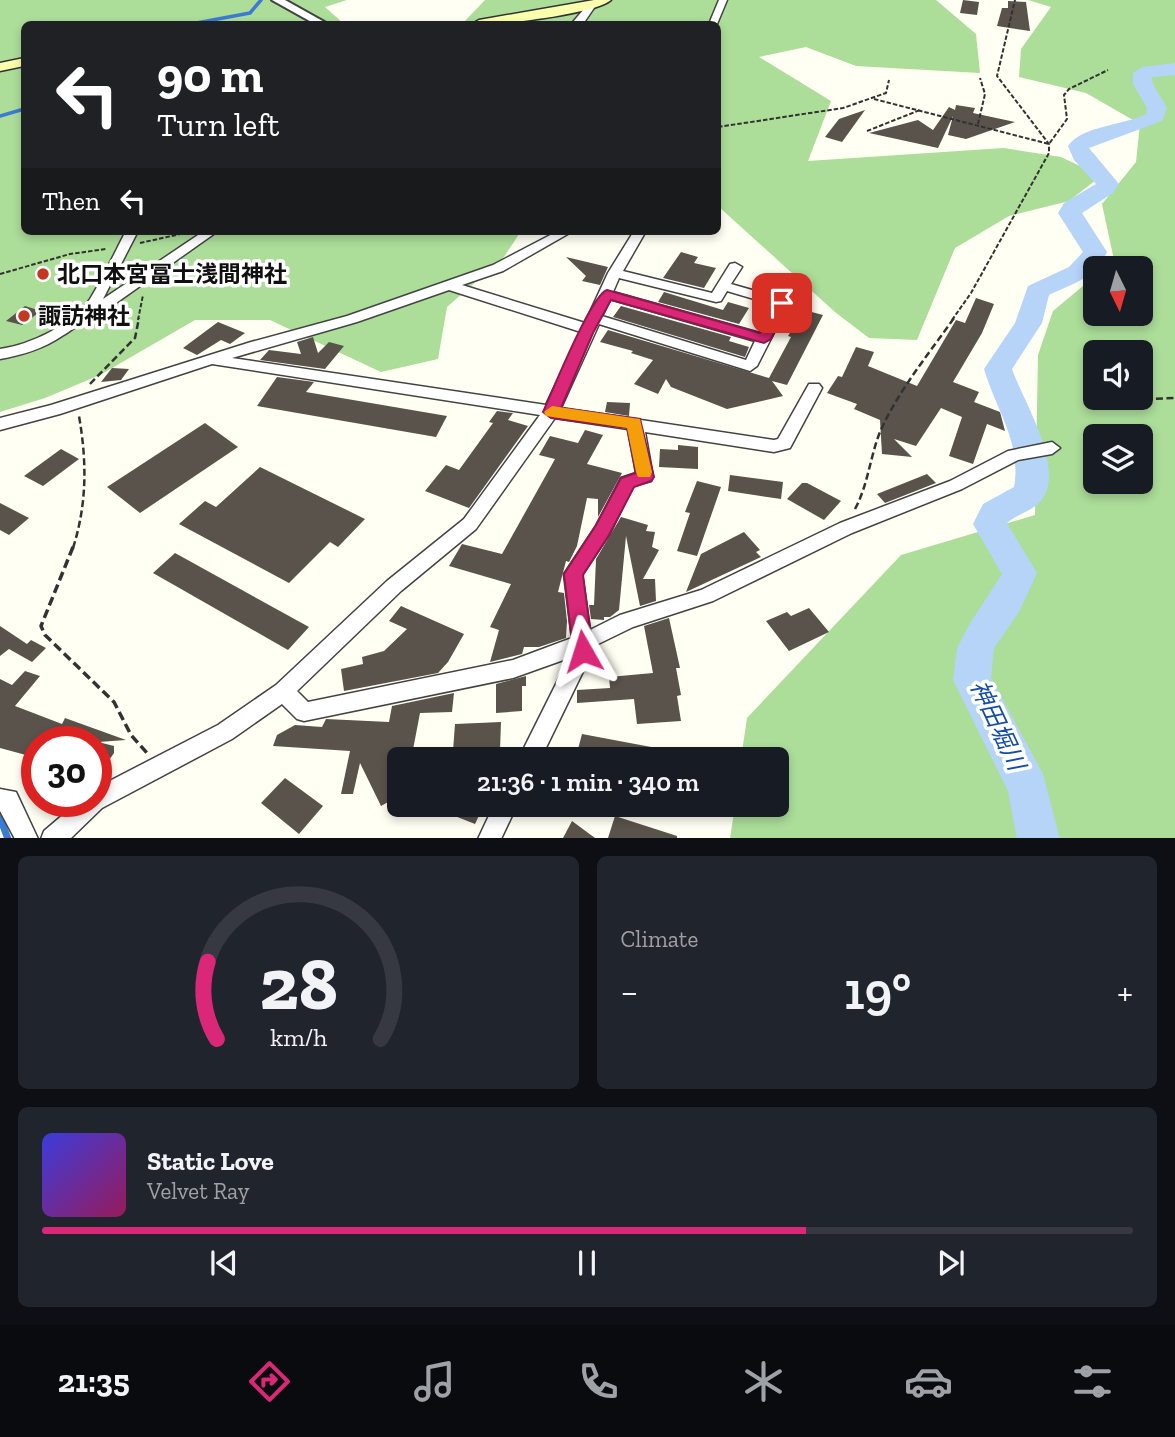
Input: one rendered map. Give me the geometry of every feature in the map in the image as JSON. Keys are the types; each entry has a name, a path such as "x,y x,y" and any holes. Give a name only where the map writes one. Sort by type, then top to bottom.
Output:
{"main road":[{"path":"496,21 598,3"},
{"path":"0,67 21,63"}],"street":[{"path":"277,0 316,21"},
{"path":"714,21 723,0"},
{"path":"579,21 598,3"},
{"path":"0,354 17,352 49,340 90,308 96,302 130,235"},
{"path":"90,308 104,304 206,235"},
{"path":"0,424 210,359 352,319 498,268 560,235"},
{"path":"112,792 225,732 283,691 394,586 470,524 551,412 615,273 638,235"},
{"path":"615,273 716,298 735,267"},
{"path":"448,285 750,366 782,303 723,286"},
{"path":"607,294 764,339"},
{"path":"210,359 774,446 784,444 814,388"},
{"path":"535,747 583,651 573,574 603,530 627,482 645,477 635,423"},
{"path":"283,691 304,712 513,669 558,654 627,621 706,596 846,528 956,485 1014,455 1052,448"},
{"path":"0,800 8,800 27,838"},
{"path":"52,838 76,817"},
{"path":"489,838 500,817"}],"path":[{"path":"1015,0 997,76 1049,144"},
{"path":"862,496 880,433 906,386 971,293 1021,206 1024,194 1041,172 1049,153 1049,144 1066,119 1065,95 1069,89 1108,70"},
{"path":"978,124 985,94 980,78"},
{"path":"721,127 843,108 886,93 889,80"},
{"path":"874,99 1049,144"},
{"path":"867,131 920,110"},
{"path":"0,274 70,254 123,247 174,235"},
{"path":"143,277 145,288 135,338 74,402 81,427 84,505 64,573 41,626 45,635 114,702 131,735 159,766"},
{"path":"1153,399 1175,398"}],"green space":[{"path":"0,0 347,0 325,7 341,21 21,21 21,235 518,235 504,257 447,307 438,359 381,372 270,320 195,320 100,375 45,398 0,412"},
{"path":"485,0 936,0 976,34 980,73 856,66 806,47 759,57 831,101 808,161 1004,148 1061,157 1101,176 1069,201 1009,216 955,248 917,340 869,338 835,312 721,209 721,21 465,21"},
{"path":"1028,0 1175,0 1175,838 730,838 733,817 789,817 789,747 743,747 747,718 901,555 1035,515 1038,355 1053,311 1083,286 1083,326 1153,326 1153,256 1113,256 1102,204 1136,162 1140,124 1086,93 1019,77 1021,49 1051,7"}],"building":[{"path":"963,0 979,2 977,15 960,13"},
{"path":"1008,1 1026,2 1030,31 997,26 1002,8 1008,8"},
{"path":"956,105 975,108 973,113 1015,122 966,139 948,135 953,116 938,148 869,133 918,120 933,130 949,107 955,110"},
{"path":"865,110 842,142 825,137 839,119"},
{"path":"681,252 698,257 694,263 716,268 704,288 663,278"},
{"path":"566,257 608,267 600,285 582,281 586,276"},
{"path":"664,292 723,310 728,302 749,308 739,324 658,302"},
{"path":"976,298 994,304 982,333 953,382 979,392 974,402 1000,412 1005,431 987,424 973,464 949,456 962,417 941,408 916,446 894,439 912,457 882,454 880,420 854,409 857,404 827,393 838,376 842,377 856,347 874,352 868,366 917,386 956,320 965,323"},
{"name":"諏訪神社","path":"25,306 41,311 22,325 6,321"},
{"path":"621,306 731,337 729,341 749,347 745,357 613,317"},
{"path":"804,310 823,315 787,385 772,381 783,396 727,409 671,387 666,379 658,394 634,384 653,360 600,342 608,330 769,378 791,337 788,336"},
{"path":"218,322 245,333 230,344 221,340 197,355 183,348"},
{"path":"313,337 318,353 329,342 344,346 325,369 260,360 269,350 301,354 297,342"},
{"path":"112,368 129,369 121,380 101,382"},
{"path":"277,377 314,382 306,392 447,416 436,437 257,406"},
{"path":"607,402 630,403 629,416 605,412"},
{"path":"497,411 513,413 508,420 528,426 469,508 425,491 446,465 459,470 493,423 489,422"},
{"path":"205,423 238,447 140,513 107,487"},
{"path":"585,430 603,435 587,464 622,473 598,517 598,499 587,498 577,546 569,562 566,561 558,592 564,593 566,638 539,647 524,647 522,654 490,662 499,630 490,627 511,584 449,566 462,544 502,554 555,459 539,455 550,436 578,443"},
{"path":"678,445 698,447 698,469 659,467 660,449 678,450"},
{"path":"61,449 79,459 43,486 24,476"},
{"path":"260,467 365,519 338,547 330,542 289,583 179,524 205,501 216,507"},
{"path":"927,474 936,483 885,503 877,494"},
{"path":"730,475 783,482 781,499 728,491"},
{"path":"697,481 721,487 697,556 677,551 690,513 685,512"},
{"path":"802,483 841,501 824,520 787,499"},
{"path":"0,503 29,518 9,535 0,530"},
{"path":"621,517 648,525 646,531 655,532 652,547 659,550 643,579 655,579 656,601 640,606 626,536 619,610 610,617 604,617 604,620 591,619 589,605 594,605 596,559"},
{"path":"744,532 760,550 756,552 761,557 686,592 701,554"},
{"path":"175,553 309,627 288,650 153,573"},
{"path":"401,606 464,634 448,662 438,673 344,691 341,669 363,664 362,657 384,651 407,629 389,621"},
{"path":"809,608 829,632 789,651 766,621 787,612 791,616"},
{"path":"669,618 680,668 676,668 681,695 677,696 681,721 637,724 634,699 577,703 577,690 610,688 609,677 653,673 644,626"},
{"path":"0,626 27,644 31,640 46,648 32,662 9,649 0,656"},
{"path":"25,671 40,676 15,706 62,724 65,718 87,726 21,726 21,754 0,748 0,679 12,685"},
{"path":"526,676 526,686 522,686 522,711 496,713 496,684"},
{"path":"454,693 452,712 420,713 413,747 387,747 387,803 381,806 360,763 353,794 341,794 350,751 273,746 277,735 295,725 322,727 326,719 389,722 392,706"},
{"path":"501,722 500,747 453,747 455,724"},
{"path":"582,734 651,747 579,747"},
{"path":"112,735 126,740 112,741"},
{"path":"285,778 323,806 299,834 261,803"},
{"path":"457,817 478,817 475,824"},
{"path":"615,817 677,836 677,838 608,838"},
{"path":"572,821 595,838 563,838"}],"waterway":[{"path":"207,21 250,13 261,0"},
{"name":"神田堀川","path":"1039,838 1028,788 972,680 972,663 976,648 1014,588 1020,573 990,524 995,513 1013,505 1029,493 1032,472 1027,436 998,369 1028,323 1037,291 1078,273 1095,252 1070,213 1072,208 1108,184 1082,155 1078,146 1155,117 1157,108 1143,84 1142,73 1175,69"},
{"path":"0,116 21,110"},
{"path":"0,818 8,838"}],"slow traffic":[{"path":"552,412 635,423 644,472"}],"place":[{"name":"北口本宮冨士浅間神社","path":"43,274"},
{"name":"諏訪神社","path":"24,316"}],"route":[{"path":"583,651 573,574 603,530 627,482 645,477 635,423 551,412 586,333 607,294 764,339 782,303"}]}
